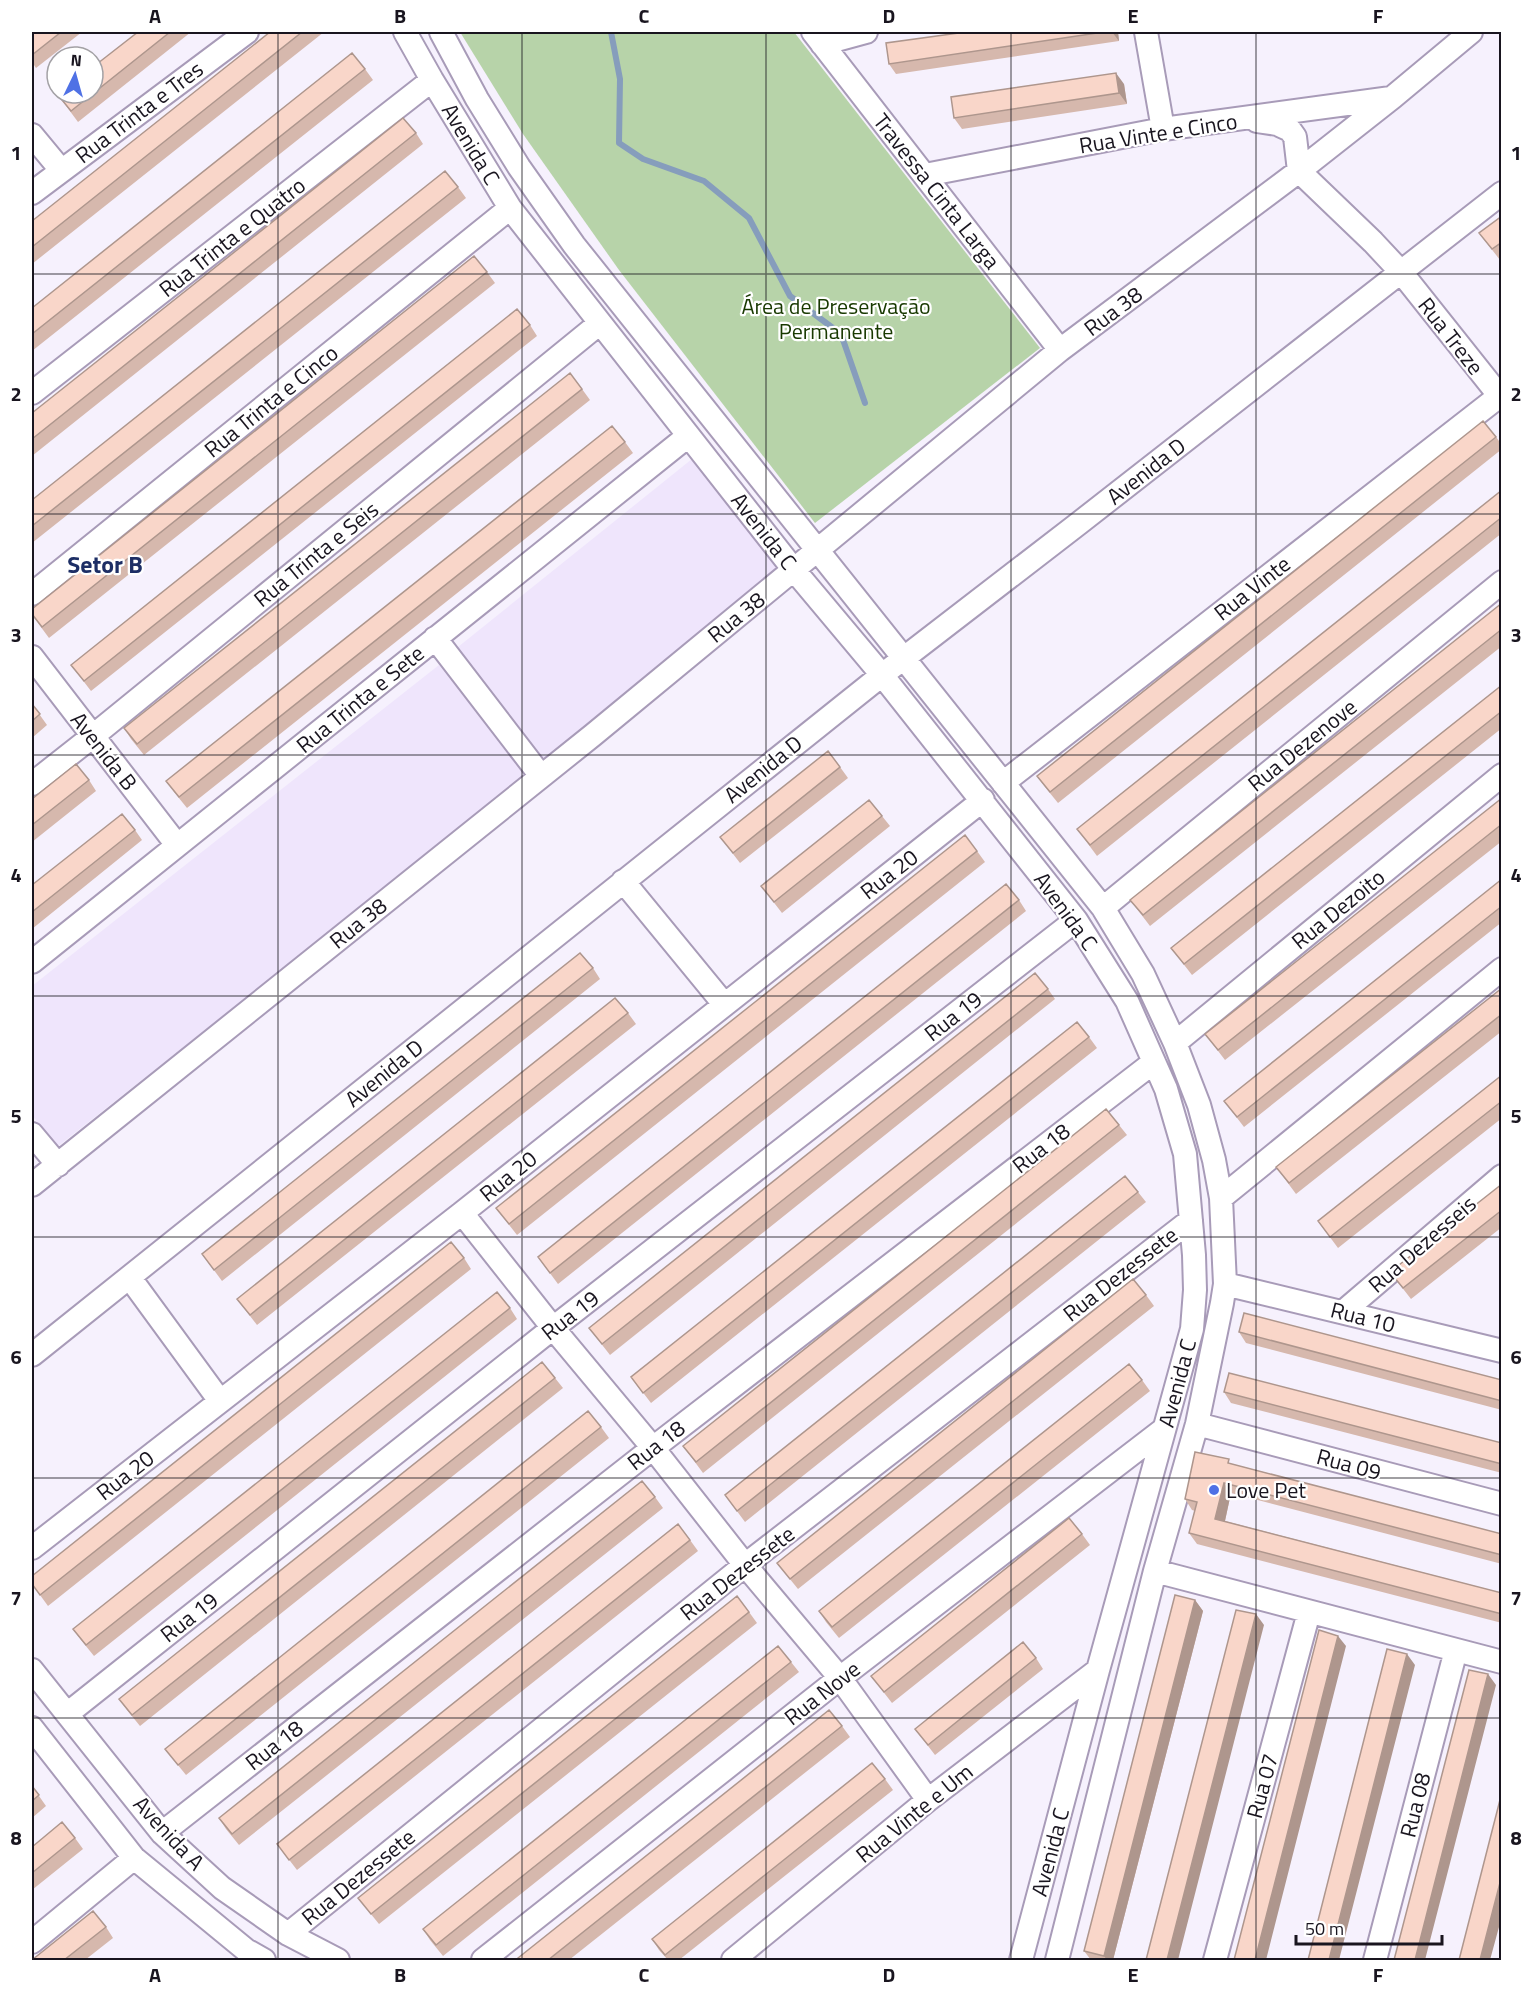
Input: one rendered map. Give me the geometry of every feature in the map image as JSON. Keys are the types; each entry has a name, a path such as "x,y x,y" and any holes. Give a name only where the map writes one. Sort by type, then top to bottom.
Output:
{"street":[{"name":"Rua Trinta e Tres","path":"32,193 247,32"},
{"name":"Avenida C","path":"405,32 510,208 794,570 882,675 1076,920 1127,1001 1166,1089 1185,1154 1195,1290 1192,1329 1021,1960"},
{"name":"Avenida C","path":"441,32 477,99 507,148 574,245 1103,908 1143,974 1175,1042 1199,1105 1214,1160 1221,1198 1225,1284 1210,1370 1197,1425 1155,1571 1057,1960"},
{"path":"818,38 866,32"},
{"path":"1146,32 1163,129"},
{"name":"Rua 38","path":"32,1185 541,776 1060,350 1299,171 1471,32"},
{"name":"Travessa Cinta Larga","path":"818,38 1060,350"},
{"name":"Rua Trinta e Quatro","path":"32,393 432,80"},
{"name":"Rua Vinte e Cinco","path":"925,175 1163,129 1393,97"},
{"path":"1242,119 1277,124 1290,130 1295,137 1299,171"},
{"path":"32,135 61,170"},
{"name":"Rua Treze","path":"1299,171 1401,272 1501,396"},
{"name":"Avenida D","path":"32,1355 882,675 1502,193"},
{"name":"Rua Trinta e Cinco","path":"32,594 510,208"},
{"name":"Rua Trinta e Seis","path":"32,784 600,323"},
{"name":"Rua Vinte","path":"1003,783 1501,396"},
{"name":"Rua Trinta e Sete","path":"32,962 688,436"},
{"name":"Rua Dezenove","path":"1103,908 1502,582"},
{"path":"435,638 541,776"},
{"name":"Avenida B","path":"32,657 177,845"},
{"name":"Rua Dezoito","path":"1175,1042 1502,775"},
{"name":"Rua 20","path":"32,1548 462,1213 982,800"},
{"path":"623,880 724,1004"},
{"name":"Rua 19","path":"67,1714 553,1328 1076,920"},
{"path":"1221,1198 1502,969"},
{"name":"Rua 18","path":"162,1833 653,1448 1154,1062"},
{"path":"32,1134 57,1165"},
{"name":"Rua Dezesseis","path":"1343,1312 1502,1176"},
{"path":"462,1213 745,1565 840,1678 928,1800"},
{"name":"Rua Dezessete","path":"288,1934 745,1565 1191,1220"},
{"path":"130,1278 220,1401"},
{"name":"Rua 10","path":"1225,1284 1502,1351"},
{"name":"Rua 09","path":"1197,1425 1502,1504"},
{"name":"Rua Nove","path":"483,1960 840,1678 1164,1429"},
{"path":"1155,1571 1502,1662"},
{"name":"Rua 07","path":"1215,1960 1310,1612"},
{"name":"Rua 08","path":"1375,1960 1456,1650"},
{"name":"Avenida A","path":"32,1670 162,1833 222,1888 288,1934 338,1960"},
{"name":"Rua Vinte e Um","path":"733,1960 928,1800 1098,1670"},
{"name":"Avenida A","path":"34,1738 134,1858 248,1957"},
{"path":"32,1942 134,1858"}],"shaded area":[{"path":"692,459 781,569 542,761 453,651"},
{"path":"439,665 528,775 57,1147 32,1115 32,986"}],"green space":[{"name":"Área de Preservação Permanente","path":"460,32 794,32 1040,348 815,523 619,270 523,134"}],"building":[{"path":"32,32 61,32 32,55"},
{"path":"138,32 170,32 105,84 105,58"},
{"path":"270,32 302,32 32,247 32,221"},
{"path":"966,32 1104,32 889,64 886,43"},
{"path":"352,53 365,69 32,334 32,308"},
{"path":"1116,73 1119,93 954,118 951,97"},
{"path":"66,105 79,105 71,111"},
{"path":"403,118 416,133 32,439 32,413"},
{"path":"445,171 458,187 32,526 32,500"},
{"path":"1502,216 1502,242 1492,249 1479,233"},
{"path":"474,256 487,272 42,627 32,614 32,609"},
{"path":"517,309 530,325 84,681 71,665"},
{"path":"570,373 582,389 137,744 124,728"},
{"path":"1483,421 1496,437 1050,792 1037,776"},
{"path":"612,426 625,442 179,797 166,781"},
{"path":"1502,490 1502,517 1090,845 1077,829"},
{"path":"1502,603 1502,629 1143,915 1130,900"},
{"path":"1502,685 1502,711 1184,964 1171,948"},
{"path":"32,704 40,714 32,721"},
{"path":"828,751 840,767 733,853 720,837"},
{"path":"76,764 89,780 32,825 32,799"},
{"path":"1502,798 1502,824 1218,1050 1205,1034"},
{"path":"869,800 882,816 774,902 761,886"},
{"path":"122,814 135,830 32,912 32,885"},
{"path":"965,835 977,851 509,1224 496,1208"},
{"path":"1502,879 1502,906 1237,1117 1224,1101"},
{"path":"1006,884 1019,900 550,1273 538,1257"},
{"path":"580,953 593,968 214,1270 202,1254"},
{"path":"1035,973 1048,989 602,1344 589,1328"},
{"path":"1502,988 1502,1014 1289,1183 1276,1167"},
{"path":"615,998 628,1013 250,1315 237,1299"},
{"path":"1077,1022 1089,1037 643,1393 631,1377"},
{"path":"1502,1075 1502,1101 1330,1237 1318,1221"},
{"path":"1106,1109 1119,1125 696,1462 683,1446"},
{"path":"1125,1176 1138,1192 737,1511 725,1495"},
{"path":"1502,1184 1502,1210 1403,1288 1390,1272"},
{"path":"451,1242 464,1258 40,1595 32,1584 32,1576"},
{"path":"1133,1279 1146,1295 790,1579 777,1563"},
{"path":"497,1292 510,1308 86,1645 73,1629"},
{"path":"1244,1313 1502,1380 1502,1401 1239,1332"},
{"path":"542,1362 555,1378 132,1715 119,1699"},
{"path":"1129,1364 1142,1380 832,1627 819,1611"},
{"path":"1229,1373 1502,1443 1502,1464 1224,1392"},
{"path":"588,1411 601,1427 178,1765 165,1749"},
{"path":"1195,1452 1229,1459 1228,1463 1502,1534 1502,1555 1224,1483 1215,1519 1502,1593 1502,1614 1189,1533 1197,1502 1185,1499"},
{"path":"642,1481 655,1497 232,1834 219,1818"},
{"path":"1069,1518 1082,1534 884,1692 871,1676"},
{"path":"678,1524 690,1540 289,1860 277,1844"},
{"path":"1175,1595 1195,1600 1104,1956 1084,1951"},
{"path":"737,1596 749,1612 371,1914 358,1898"},
{"path":"1236,1610 1256,1614 1167,1960 1146,1960"},
{"path":"1319,1630 1338,1636 1255,1960 1234,1960"},
{"path":"1023,1642 1036,1658 928,1745 915,1729"},
{"path":"778,1646 791,1662 436,1945 423,1929"},
{"path":"1387,1649 1407,1654 1329,1960 1308,1960"},
{"path":"1469,1670 1488,1674 1415,1960 1394,1960"},
{"path":"829,1710 842,1726 548,1960 520,1960 518,1958"},
{"path":"872,1763 885,1779 665,1955 652,1939"},
{"path":"32,1786 39,1795 32,1801"},
{"path":"1502,1792 1502,1875 1480,1960 1459,1960"},
{"path":"62,1822 75,1838 32,1873 32,1847"},
{"path":"93,1911 106,1927 64,1960 32,1960"}],"waterway":[{"path":"611,32 620,79 619,143 643,159 704,181 749,218 790,296 841,334 865,403"}],"place":[{"name":"Love Pet","path":"1214,1490"}],"district":[{"name":"Setor B","path":"105,565"}]}
